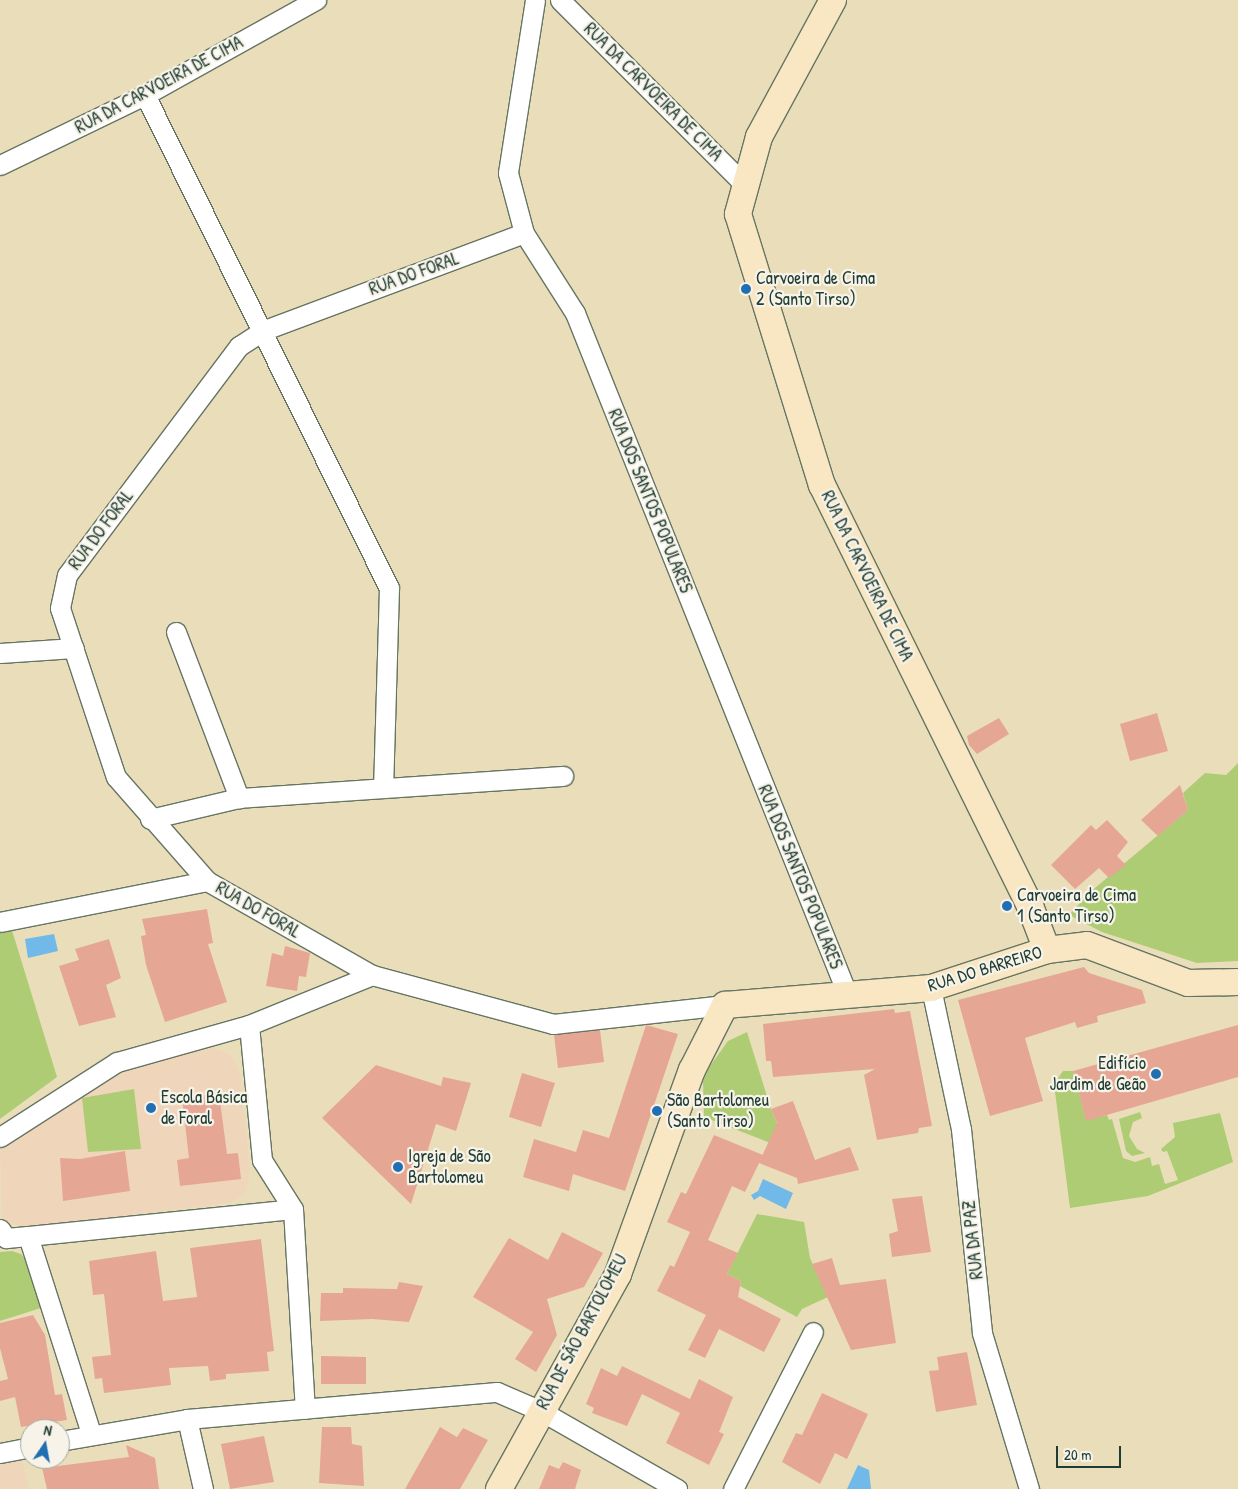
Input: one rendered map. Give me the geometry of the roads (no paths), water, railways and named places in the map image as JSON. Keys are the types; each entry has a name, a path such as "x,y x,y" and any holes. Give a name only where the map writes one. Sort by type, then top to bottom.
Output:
{"street":[{"name":"RUA DA CARVOEIRA DE CIMA","path":"0,165 145,96 316,0"},
{"name":"RUA DOS SANTOS POPULARES","path":"535,0 508,173 524,233 575,313 848,996"},
{"name":"RUA DA CARVOEIRA DE CIMA","path":"560,0 746,186"},
{"name":"RUA DA CARVOEIRA DE CIMA","path":"833,0 759,137 738,214 822,485 1030,906 1048,950"},
{"path":"145,96 264,330 389,588 383,788"},
{"name":"RUA DO FORAL","path":"524,233 264,330 239,346 67,575 60,608 116,777 150,819 207,881 372,975 554,1024 725,1006"},
{"path":"176,632 239,798"},
{"path":"0,653 74,648"},
{"path":"150,819 239,798 563,776"},
{"path":"0,922 207,881"},
{"name":"RUA DO BARREIRO","path":"725,1006 931,988 1048,950 1087,945 1188,983 1238,982"},
{"path":"0,1137 116,1062 249,1025 372,975"},
{"name":"RUA DA PAZ","path":"931,988 962,1129 982,1333 1029,1489"},
{"name":"RUA DE SÃO BARTOLOMEU","path":"499,1489 540,1411 618,1274 692,1070 725,1006"},
{"path":"249,1025 262,1160 293,1209 305,1409"},
{"path":"0,1229 6,1238 293,1209"},
{"path":"28,1236 91,1434"},
{"path":"733,1489 813,1332"},
{"path":"70,1439 187,1418 497,1392 540,1411 677,1489"},
{"path":"187,1418 203,1489"},
{"path":"0,1453 20,1449"}],"water":[{"path":"54,934 58,951 28,958 25,939"},
{"path":"763,1179 793,1193 786,1209 760,1196 754,1200 751,1195 758,1191"},
{"path":"858,1465 869,1470 871,1489 847,1489"}],"place":[{"name":"Carvoeira de Cima 2 (Santo Tirso)","path":"746,289"},
{"name":"Carvoeira de Cima 1 (Santo Tirso)","path":"1007,906"},
{"name":"Edifício Jardim de Geão","path":"1156,1074"},
{"name":"Escola Básica de Foral","path":"151,1108"},
{"name":"São Bartolomeu (Santo Tirso)","path":"657,1111"},
{"name":"Igreja de São Bartolomeu","path":"398,1167"}]}
